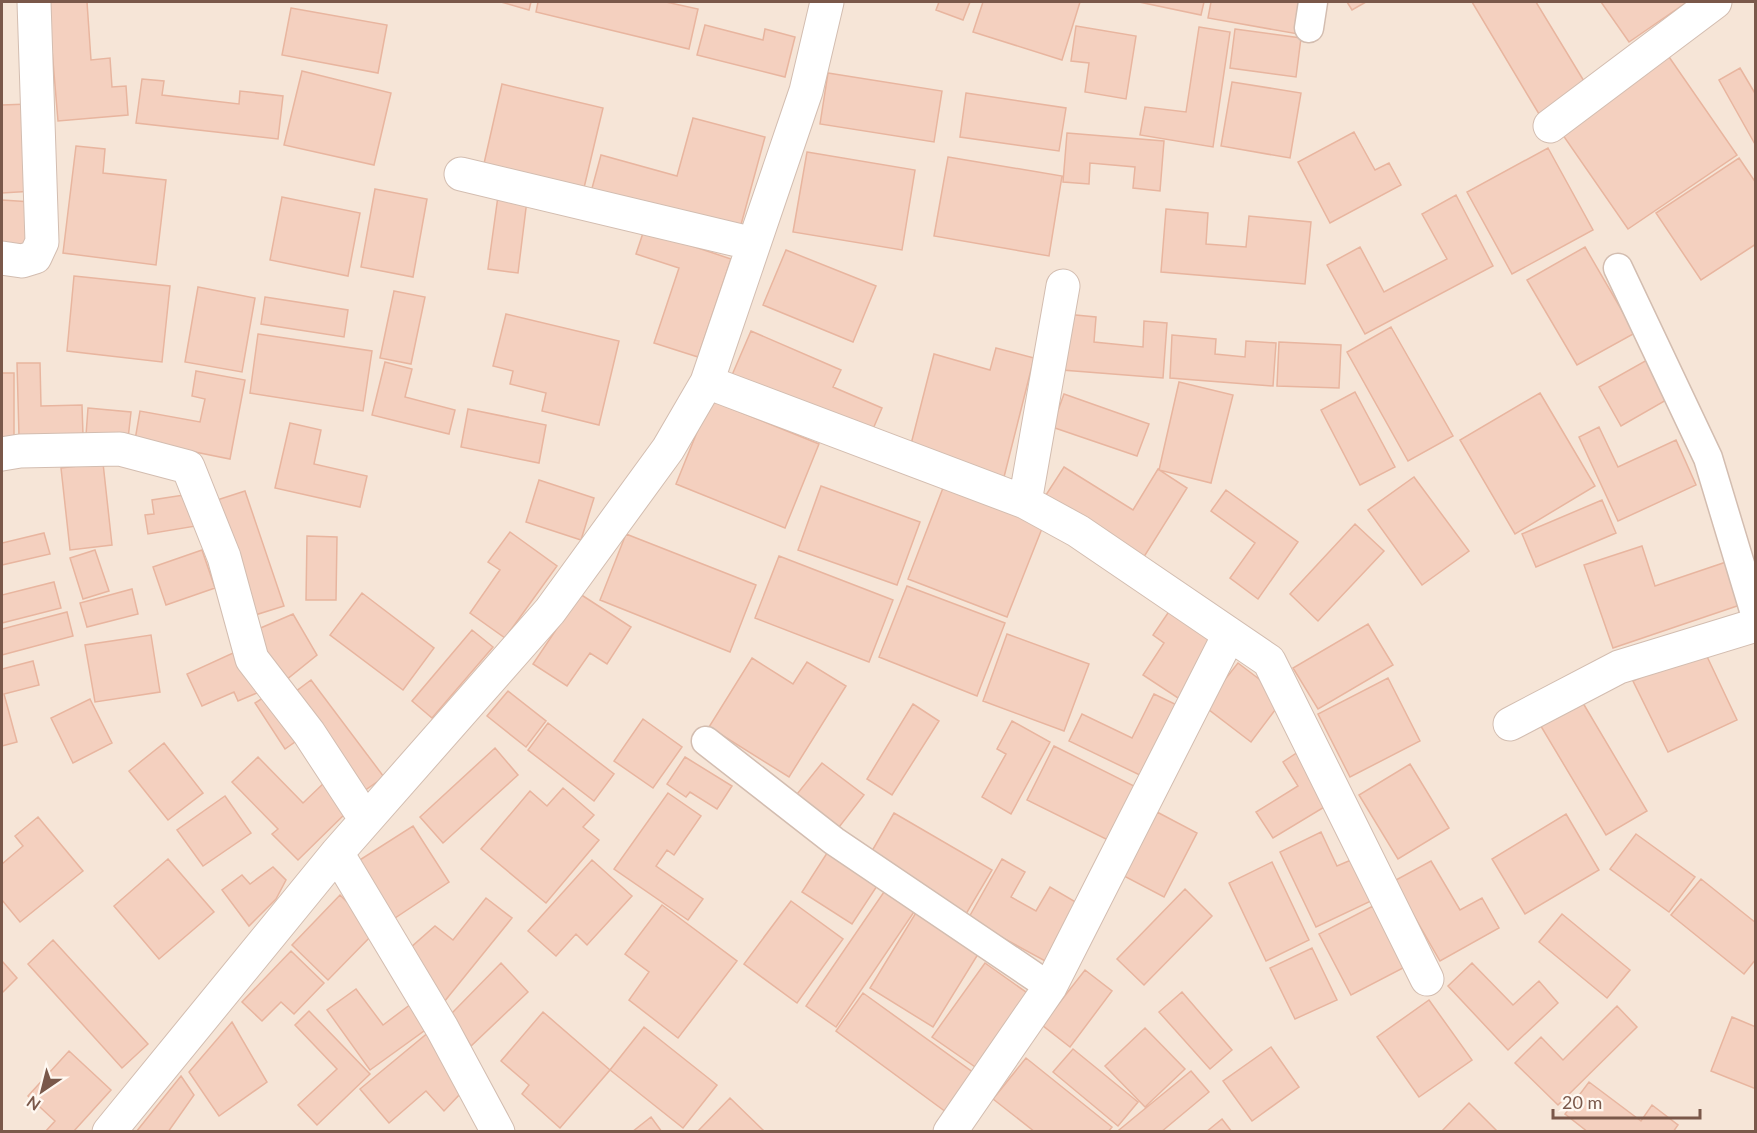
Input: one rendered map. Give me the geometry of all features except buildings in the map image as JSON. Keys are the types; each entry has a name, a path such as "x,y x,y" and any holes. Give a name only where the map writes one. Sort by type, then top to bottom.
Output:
{"street":[{"path":"2,258 22,261 35,257 42,242 34,2"},
{"path":"109,1131 337,853 550,611 668,449 707,382 806,91 827,2"},
{"path":"1550,126 1715,2"},
{"path":"461,174 754,244"},
{"path":"1025,502 1063,286"},
{"path":"707,382 1025,502 1078,531 1187,603 1229,635 1269,661 1427,979"},
{"path":"2,454 20,451 120,449 188,467 224,557 252,659 309,733 366,820"},
{"path":"1510,724 1619,667 1755,625"},
{"path":"950,1131 1050,987 1229,635"},
{"path":"337,853 442,1028 498,1131"}],"lane":[{"path":"1618,268 1708,458 1755,617"},
{"path":"706,741 834,841 1050,987"}],"shaded area":[{"path":"2,2 1755,2 1755,1131 2,1131"}]}
